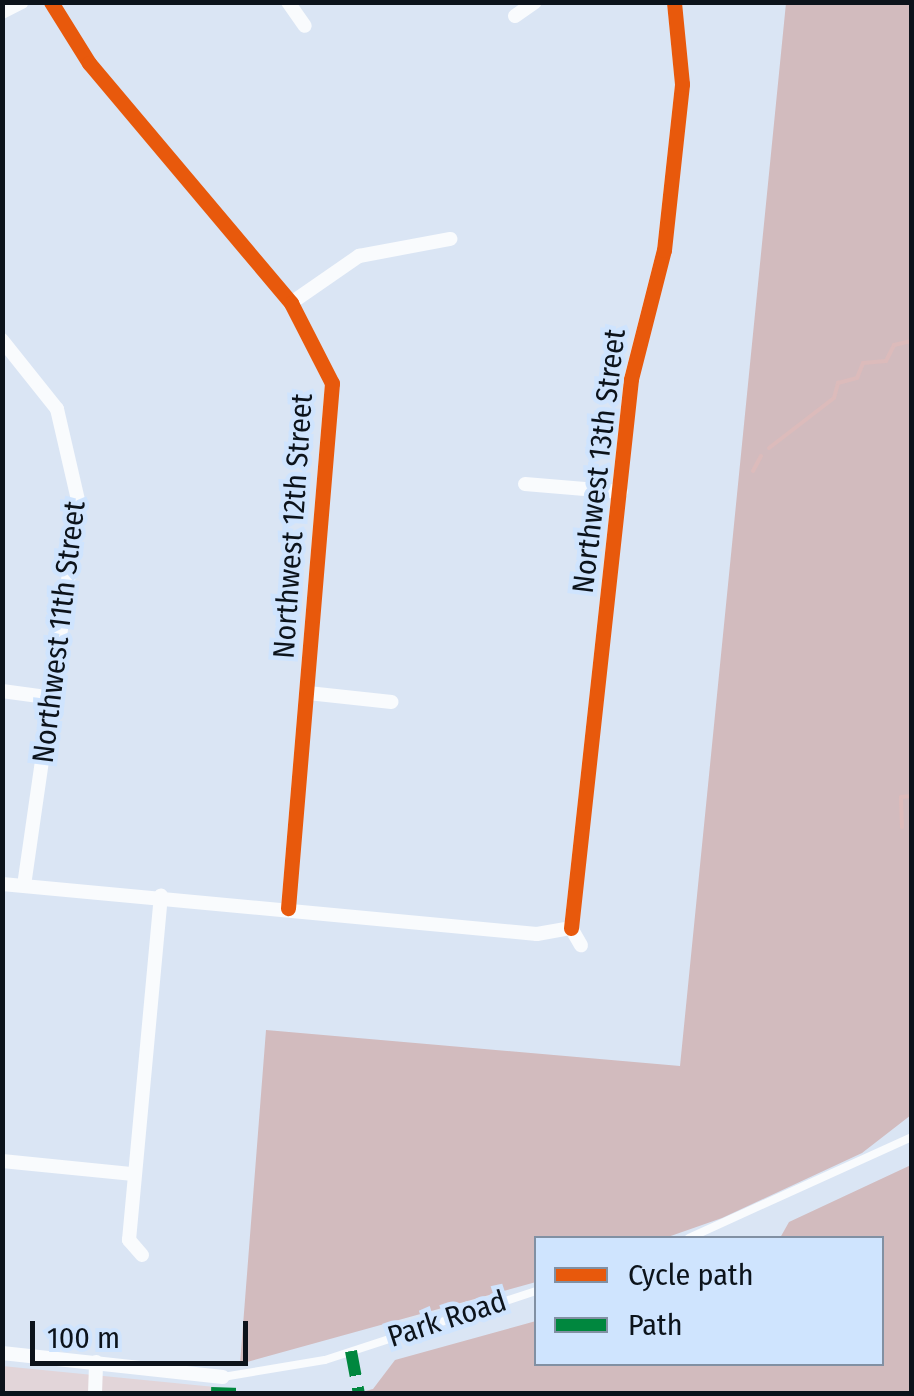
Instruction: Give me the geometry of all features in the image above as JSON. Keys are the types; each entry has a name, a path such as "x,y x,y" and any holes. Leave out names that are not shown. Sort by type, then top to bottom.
{"street":[{"path":"2,12 22,2"},
{"name":"Northwest 12th Street","path":"51,2 89,63 291,303 324,354 334,413 288,908"},
{"path":"288,2 305,26"},
{"path":"515,16 535,2"},
{"name":"Northwest 13th Street","path":"571,928 631,379 664,250 680,103 674,2"},
{"path":"291,303 358,256 450,239"},
{"name":"Northwest 11th Street","path":"2,340 57,409 75,467 54,698 24,884"},
{"path":"525,484 620,492"},
{"path":"2,691 54,698"},
{"path":"308,693 392,702"},
{"path":"2,884 160,895 537,934 571,928 581,945"},
{"path":"142,1256 129,1240 160,895"},
{"path":"2,1161 133,1174"},
{"name":"Park Road","path":"2,1353 222,1377"},
{"path":"95,1394 96,1362"}],"lane":[{"path":"693,1236 912,1136"},
{"name":"Park Road","path":"222,1377 292,1369 534,1291"}],"shaded area":[{"path":"786,3 911,3 911,1115 862,1153 722,1218 671,1236 534,1236 534,1283 240,1364 266,1030 680,1066"},
{"path":"911,1165 911,1393 357,1393 373,1389 395,1360 534,1322 534,1366 884,1366 884,1236 781,1236 789,1222"},
{"path":"2,1366 225,1388 225,1393 3,1393"}],"waterway":[{"path":"769,448 834,398 838,383 857,378 863,363 886,361 894,345 912,341"},
{"path":"753,471 761,456"},
{"path":"902,827 901,797 912,796"}],"marked path":[{"path":"351,1351 359,1394"},
{"path":"211,1393 241,1394"}],"cycle path":[{"path":"51,2 89,63 291,303 332,383 288,908"},
{"path":"571,928 631,379 664,250 682,84 674,2"}]}
